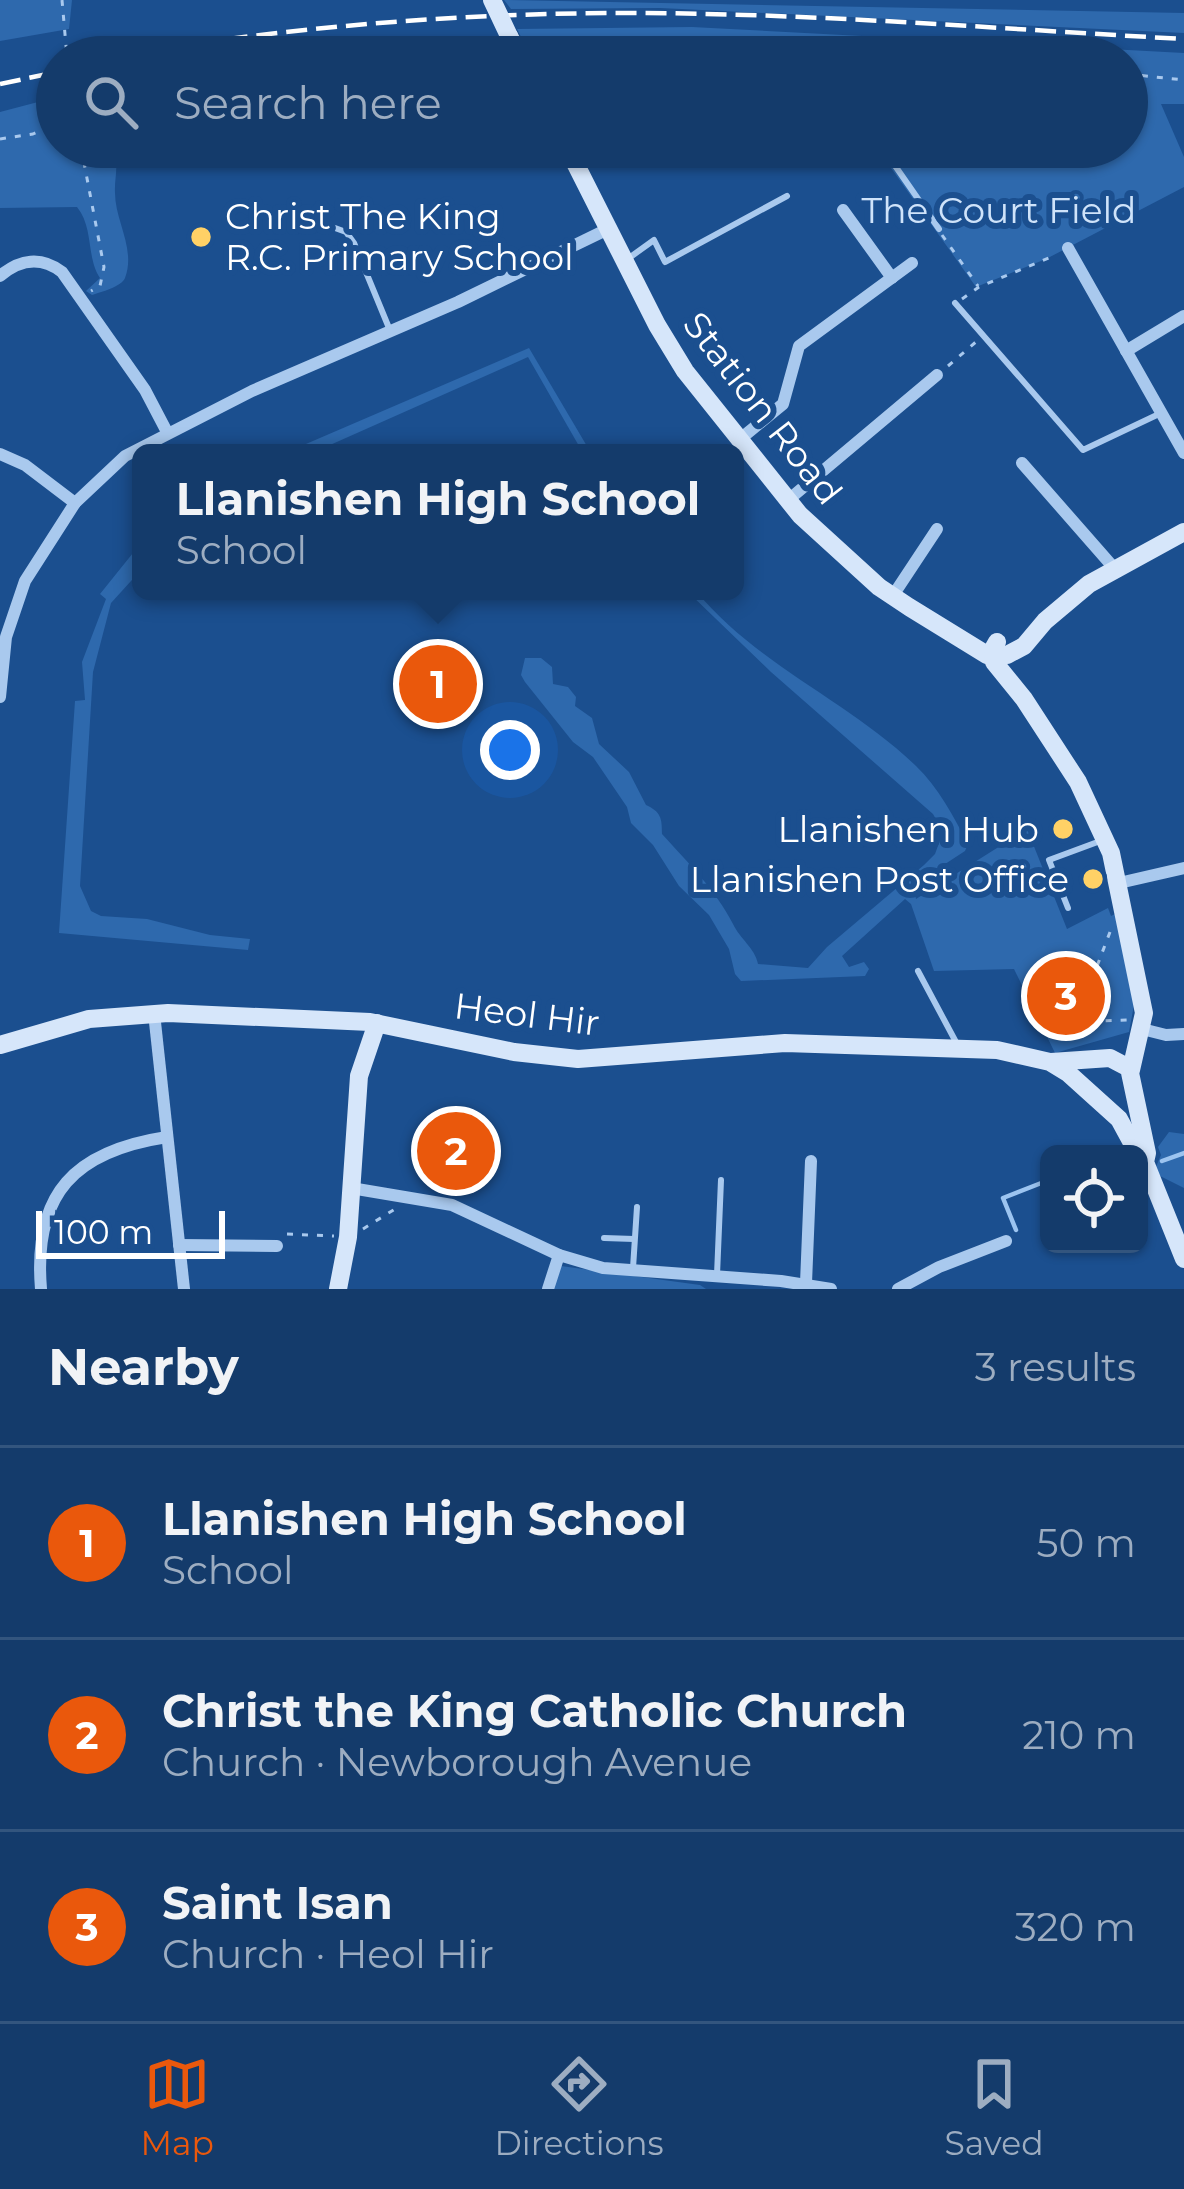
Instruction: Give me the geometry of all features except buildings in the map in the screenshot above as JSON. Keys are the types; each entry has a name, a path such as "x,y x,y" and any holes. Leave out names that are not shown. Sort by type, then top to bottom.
{"street":[{"path":"492,0 509,36"},
{"name":"Station Road","path":"578,168 673,352 742,444"},
{"path":"843,210 892,278"},
{"path":"146,444 505,281 608,229"},
{"path":"1068,248 1184,453"},
{"path":"0,276 15,264 40,261 62,272 140,383 167,432"},
{"path":"739,440 783,404 799,346 913,263"},
{"path":"1126,350 1184,316"},
{"path":"787,501 937,375"},
{"name":"Station Road","path":"744,446 787,501 892,597 994,650 1012,688 1078,782 1106,838 1143,1003 1132,1078 1145,1145"},
{"path":"0,697 5,621 30,571 75,503 132,452"},
{"path":"0,454 25,465 75,503"},
{"path":"1022,463 1114,568"},
{"path":"892,597 937,529"},
{"path":"994,650 1024,646 1075,594 1184,532"},
{"path":"1119,883 1184,868"},
{"path":"154,1013 184,1289"},
{"name":"Heol Hir","path":"0,1045 75,1022 154,1013 377,1023 514,1052 578,1059 784,1043 956,1047 1050,1062 1106,1059"},
{"path":"338,1289 354,1234 351,1188 359,1076 377,1023"},
{"path":"1106,1059 1124,1062 1132,1078 1120,1102 1094,1096 1089,1072 1136,1032 1184,1034"},
{"name":"Heol Hir","path":"1050,1062 1094,1096 1126,1128 1135,1145"},
{"path":"41,1289 40,1235 64,1184 107,1151 167,1137"},
{"path":"806,1283 811,1161"},
{"path":"1148,1174 1184,1259"},
{"path":"351,1188 452,1205 585,1264 715,1281 806,1283 831,1289"},
{"path":"898,1289 1006,1241"},
{"path":"179,1244 277,1246"},
{"path":"548,1289 559,1255"}],"lane":[{"path":"897,168 939,229"},
{"path":"624,261 654,240 665,262 787,196"},
{"path":"324,224 346,232 354,243 390,332"},
{"path":"955,303 1082,450 1161,412"},
{"path":"1068,908 1049,860 1106,838"},
{"path":"918,971 956,1038 956,1047"},
{"path":"715,1281 721,1180"},
{"path":"633,1272 637,1207"},
{"path":"604,1238 634,1239"}],"path":[{"path":"62,0 64,36"},
{"path":"1148,76 1184,80"},
{"path":"0,139 36,131"},
{"path":"80,299 100,286 104,267 85,168"},
{"path":"939,229 979,287"},
{"path":"955,303 979,287 1068,248"},
{"path":"937,375 983,337"},
{"path":"1114,922 1091,982 1088,1012 1097,1021 1136,1032"},
{"path":"287,1234 354,1234 397,1208"}],"green space":[{"path":"0,0 72,0 69,29 0,41"},
{"path":"504,0 1184,13 1184,33 660,8 511,9"},
{"name":"The Court Field","path":"692,27 862,36 520,36 517,29"},
{"name":"The Court Field","path":"1148,51 1184,53 1184,104 1161,104 1184,157 1184,187 1046,259 976,287 891,168 1148,168"},
{"path":"36,103 36,168 115,168 116,204 128,267 119,284 92,295 86,291 100,278 77,207 0,208 0,112"},
{"path":"529,348 586,444 578,444 528,357 332,444 306,444"},
{"path":"132,554 132,580 111,603 93,672 80,886 91,911 101,916 147,919 210,935 250,939 248,950 59,933 75,701 85,700 82,662 106,599 100,594"},
{"path":"696,600 705,600 747,641 890,743 931,783 968,844 965,851 913,885 916,899 1027,829 1067,929 1108,908 1111,916 1115,914 1134,1005 1129,1032 1055,1053 1014,969 934,971 911,904 905,899 842,956 849,967 864,962 869,969 865,976 741,981 709,915 679,886 653,845 631,823 627,807 593,757 573,742 521,675 525,658 541,658 552,667 553,684 568,687 576,697 575,706 592,718 599,744 629,772 646,805 660,816 662,834 710,888 758,964 808,968 935,854 943,832 933,814"},
{"path":"1169,1132 1184,1134 1184,1188 1155,1169 1161,1155 1158,1147"},
{"path":"561,1266 700,1285 706,1289 553,1289"}],"waterway":[{"path":"1162,1161 1184,1153"},
{"path":"1016,1230 1003,1198 1040,1184"}],"railway":[{"path":"255,36 366,24 627,13 906,22 1135,36"},
{"path":"1148,37 1184,39"},
{"path":"0,84 36,76"}],"place":[{"name":"Christ The King R.C. Primary School","path":"201,237"},
{"name":"Llanishen High School","path":"438,684"},
{"name":"Llanishen Hub","path":"1063,829"},
{"name":"Llanishen Post Office","path":"1093,879"},
{"name":"Saint Isan","path":"1066,996"},
{"name":"Christ the King Catholic Church","path":"456,1151"}]}
